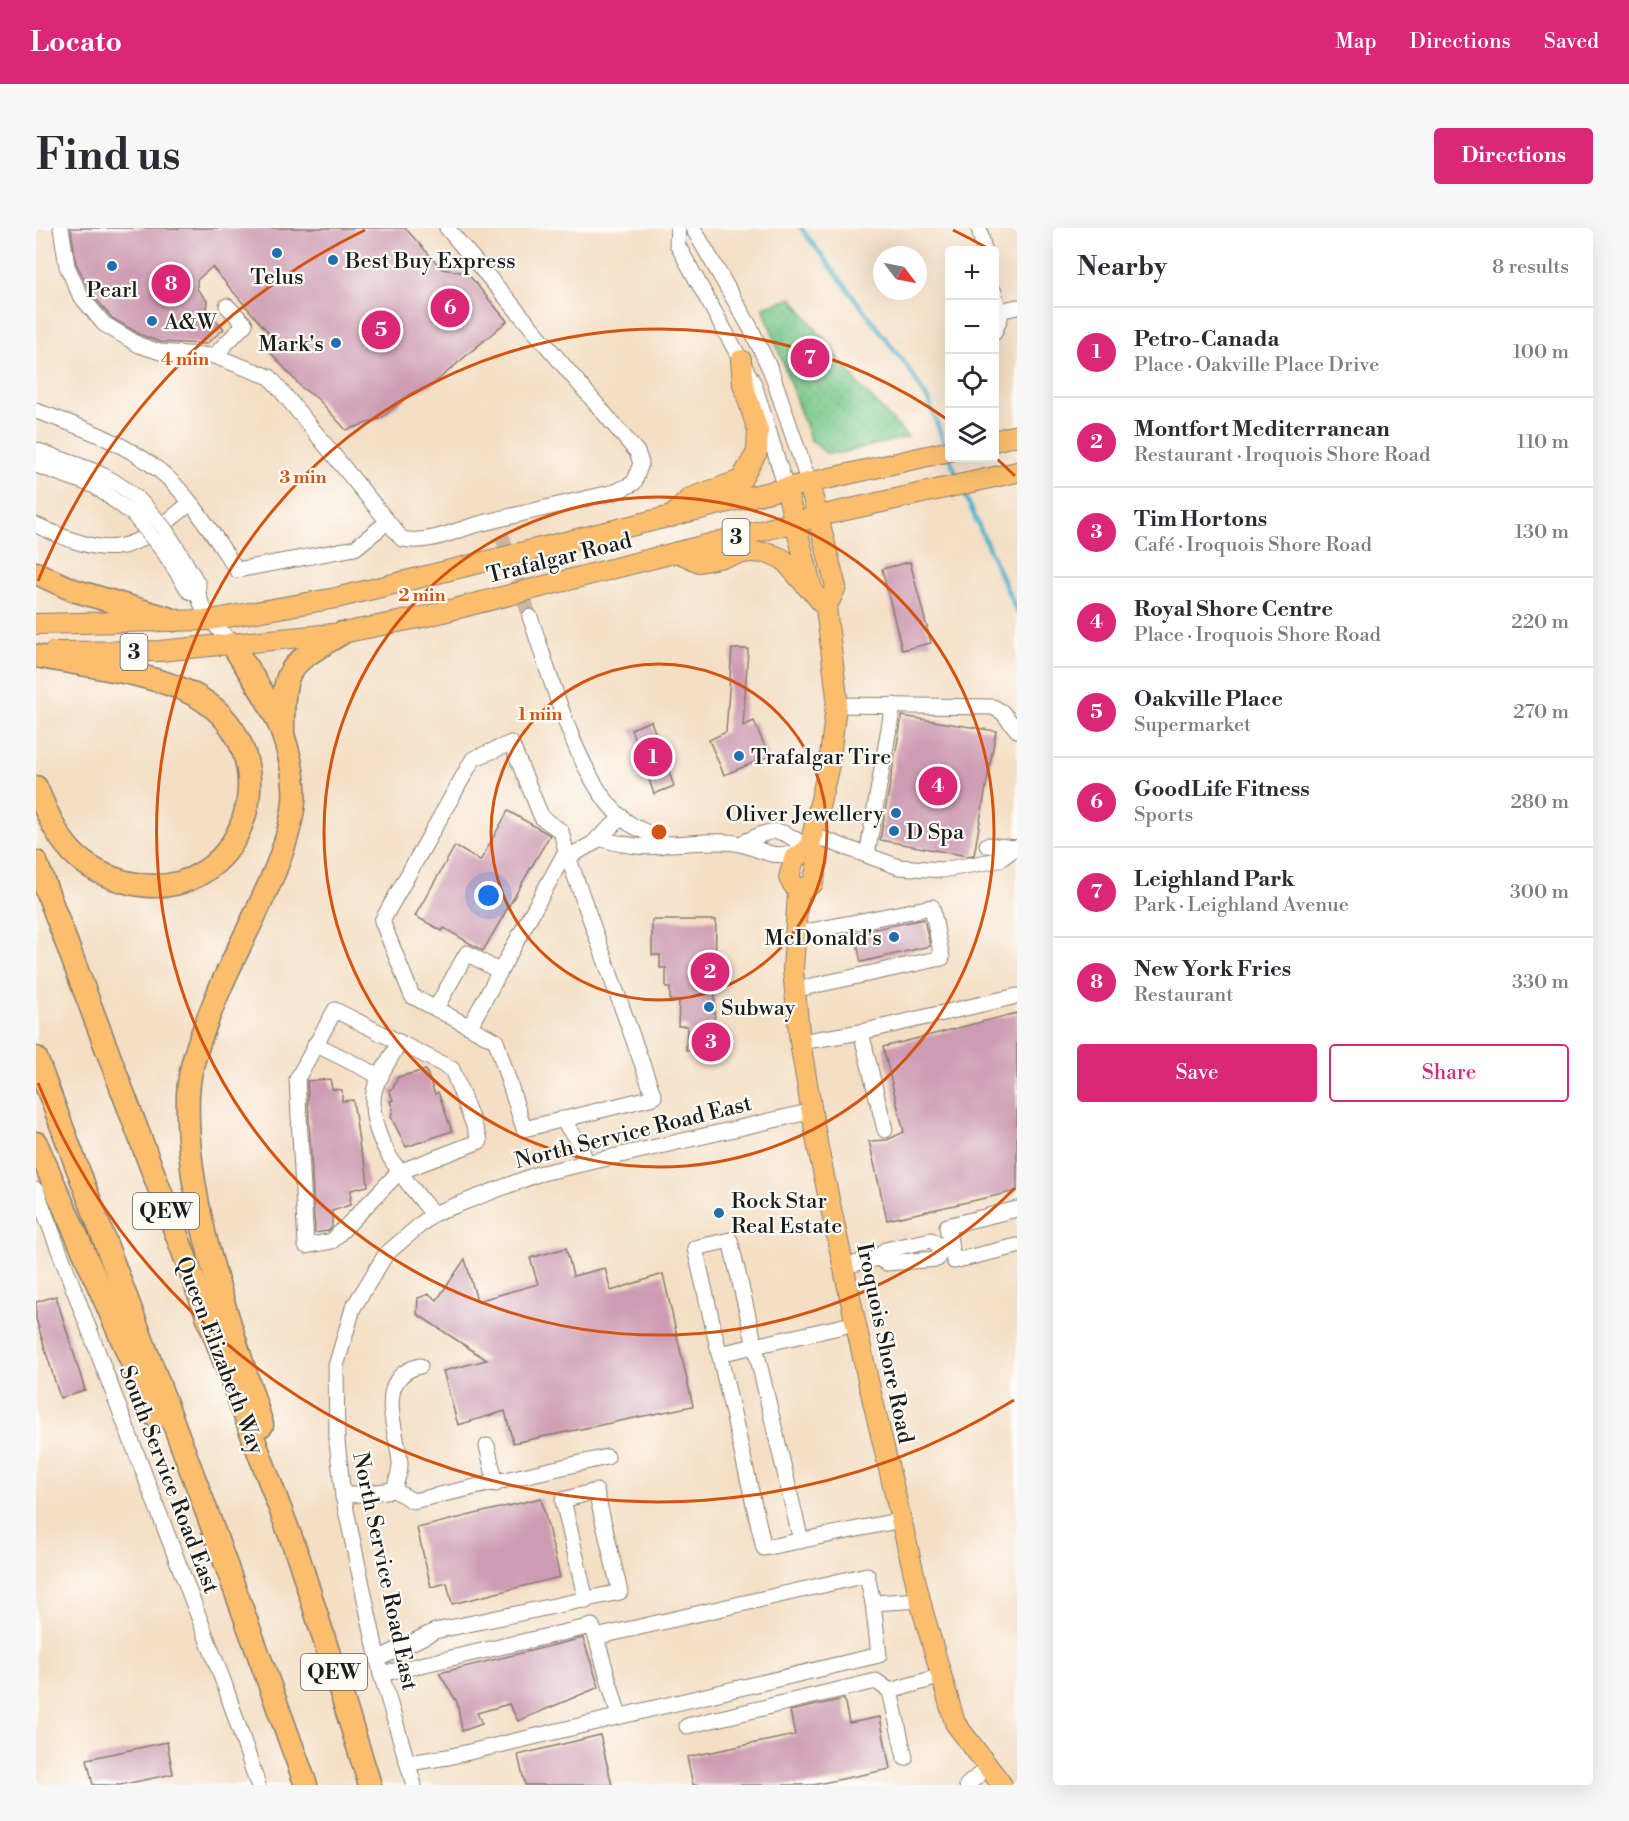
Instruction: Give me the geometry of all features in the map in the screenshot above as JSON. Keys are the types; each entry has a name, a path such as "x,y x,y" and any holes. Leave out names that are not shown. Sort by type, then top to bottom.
{"highway":[{"path":"36,573 73,590 174,620"},
{"path":"299,1559 280,1483 207,1245 189,1144 188,1092 200,1041 223,981 274,871 287,834 294,801 293,771 283,732 284,682 291,668 342,633"},
{"path":"232,644 283,732"},
{"path":"36,654 168,683 199,697 237,735 249,783 248,812 241,831 208,868 179,883 159,886 139,885 114,879 97,871 72,852 54,827 36,787"},
{"name":"Queen Elizabeth Way","path":"36,862 299,1559 370,1785"},
{"name":"QEW","path":"36,1058 202,1499 306,1785"},
{"path":"36,1143 174,1459 202,1499"}],"main road":[{"path":"671,517 690,498 741,480 757,452 758,431 743,384 741,360"},
{"path":"999,440 1017,435"},
{"name":"Trafalgar Road","path":"36,624 210,620 348,596 786,488 945,452"},
{"name":"Trafalgar Road","path":"36,654 160,651 342,633 423,617 794,522 1017,472"},
{"name":"Iroquois Shore Road","path":"809,483 836,587 826,608 836,705 829,765 810,842 819,857 813,883 798,892 793,990 818,1148 920,1600 955,1723 1002,1785"},
{"path":"786,488 813,592"},
{"path":"677,552 699,562 749,552 769,553 783,559 826,608"}],"street":[{"path":"61,228 67,266 80,295 104,324 139,345 160,352 214,356 270,377 402,539 414,542 432,539 498,520 615,492 634,483 641,463 637,452 447,228"},
{"path":"678,228 677,244 741,360 762,405 786,488"},
{"path":"693,228 750,327 771,371 809,483"},
{"path":"979,228 983,246"},
{"path":"997,300 1000,311 999,320"},
{"path":"214,356 244,324 227,306"},
{"path":"1000,311 1017,307"},
{"path":"36,411 78,425 117,444 161,472 189,504 237,570 355,548 380,528"},
{"path":"36,450 99,472 123,485 169,548 189,591 197,594 210,620 232,644"},
{"path":"36,465 95,486 139,509"},
{"path":"36,525 80,542 116,548 132,543 189,504"},
{"path":"498,520 502,536"},
{"path":"530,617 576,745 601,795 621,817 666,844"},
{"path":"836,705 993,707 1002,712 1017,730"},
{"path":"867,855 893,705"},
{"path":"511,743 542,818 561,831 567,854 654,1098 524,1129 496,1041 436,1008 412,996 382,921 473,759 511,743"},
{"path":"470,1026 567,854 598,838 621,817"},
{"path":"740,844 766,832 784,831 810,842 867,855 899,867 942,870 999,860 1016,847"},
{"path":"598,838 616,844 657,848 666,844 740,844 759,852 784,856 810,842"},
{"path":"987,845 1016,847"},
{"path":"793,990 942,957 932,908 795,934"},
{"path":"436,1008 467,953 500,972"},
{"path":"801,1042 861,1032 1017,996"},
{"path":"335,1010 399,1042 452,1069 480,1141 399,1172 332,1241 306,1246 297,1079 335,1010"},
{"path":"861,1032 885,1130"},
{"path":"399,1042 374,1091 376,1124 386,1152 433,1214"},
{"path":"315,1044 381,1077"},
{"name":"North Service Road East","path":"414,1785 379,1667 343,1496 337,1442 336,1366 353,1308 386,1254 433,1214 538,1174 813,1111"},
{"path":"562,1119 580,1144 586,1162"},
{"name":"South Service Road East","path":"36,1190 225,1686 258,1785"},
{"path":"1017,1209 947,1226 947,1248 954,1261 1017,1246"},
{"path":"801,1541 730,1240 695,1248 764,1548 801,1541 902,1520"},
{"path":"845,1266 878,1258 885,1250 931,1240 947,1248"},
{"path":"719,1354 857,1323"},
{"path":"394,1490 400,1465 391,1407 393,1391 396,1378 406,1370 420,1366"},
{"path":"487,1446 496,1484"},
{"path":"343,1496 394,1490 413,1501 607,1457"},
{"path":"379,1667 435,1631 586,1601 620,1592 596,1491 563,1500 586,1601"},
{"path":"408,1763 448,1757 879,1655 867,1575 596,1637"},
{"path":"873,1603 920,1600"},
{"path":"379,1667 592,1626 619,1716"},
{"path":"890,1691 942,1676"},
{"path":"687,1726 876,1681 890,1691 905,1758"},
{"path":"967,1785 988,1767"}],"green space":[{"path":"792,298 860,386 908,437 840,453 826,453 810,439 763,307"}],"building":[{"path":"71,228 405,228 442,269 467,273 507,321 432,385 412,393 380,419 346,430 318,399 302,388 264,345 273,338 212,267 197,280 197,289 207,301 206,309 224,329 206,344 160,342 141,335 112,318 91,293 76,263"},
{"path":"910,562 931,643 902,650 882,569"},
{"path":"732,649 748,649 743,726 754,721 769,756 724,775 709,740 726,732"},
{"path":"902,716 996,731 974,855 967,856 880,840"},
{"path":"651,721 674,786 654,794 631,729"},
{"path":"508,811 550,835 483,951 444,928 442,931 415,916 455,846 480,861"},
{"name":"McDonald's","path":"924,919 930,946 861,962 855,933"},
{"path":"652,920 716,920 714,1051 686,1050 687,1026 678,1026 679,1001 670,1001 670,988 666,988 666,968 660,968 660,955 652,955"},
{"path":"1017,1013 1017,1191 887,1220 869,1141 887,1140 904,1132 883,1047"},
{"path":"426,1070 435,1094 438,1092 452,1131 406,1147 391,1117 393,1109 390,1101 393,1100 389,1090 393,1088 398,1077"},
{"path":"330,1079 332,1089 342,1090 342,1101 353,1100 368,1186 351,1190 350,1205 332,1211 332,1227 328,1231 315,1233 307,1081"},
{"path":"566,1248 573,1276 605,1268 611,1291 663,1274 693,1406 513,1443 505,1411 458,1425 443,1371 487,1360 417,1314 418,1298 429,1294 437,1300 465,1259 477,1301 538,1284 530,1258"},
{"path":"56,1296 85,1390 60,1398 36,1319 36,1302"},
{"path":"541,1498 560,1577 452,1604 447,1583 431,1587 417,1528"},
{"path":"583,1638 599,1687 518,1721 509,1704 477,1713 482,1724 462,1731 457,1702 439,1673"},
{"path":"844,1699 849,1723 880,1717 890,1769 813,1785 693,1785 687,1757 795,1735 790,1711"},
{"path":"600,1735 612,1785 525,1785 518,1755"},
{"path":"167,1742 173,1774 120,1785 93,1785 87,1759"}],"waterway":[{"path":"801,228 908,368 929,402 945,445"},
{"path":"952,462 959,481"},
{"path":"962,488 1017,612"}],"tunnel":[{"path":"502,536 530,617"}],"place":[{"name":"Telus","path":"277,253"},
{"name":"Best Buy Express","path":"333,260"},
{"name":"Pearl","path":"112,266"},
{"name":"New York Fries","path":"171,284"},
{"name":"GoodLife Fitness","path":"450,308"},
{"name":"A&W","path":"152,321"},
{"name":"Oakville Place","path":"381,330"},
{"name":"Mark's","path":"336,343"},
{"name":"Leighland Park","path":"810,358"},
{"name":"Trafalgar Tire","path":"739,756"},
{"name":"Petro-Canada","path":"653,757"},
{"name":"Royal Shore Centre","path":"938,786"},
{"name":"Oliver Jewellery","path":"896,813"},
{"name":"D Spa","path":"894,831"},
{"name":"McDonald's","path":"894,937"},
{"name":"Montfort Mediterranean","path":"710,972"},
{"name":"Subway","path":"709,1007"},
{"name":"Tim Hortons","path":"711,1042"},
{"name":"Rock Star Real Estate","path":"719,1213"}]}
